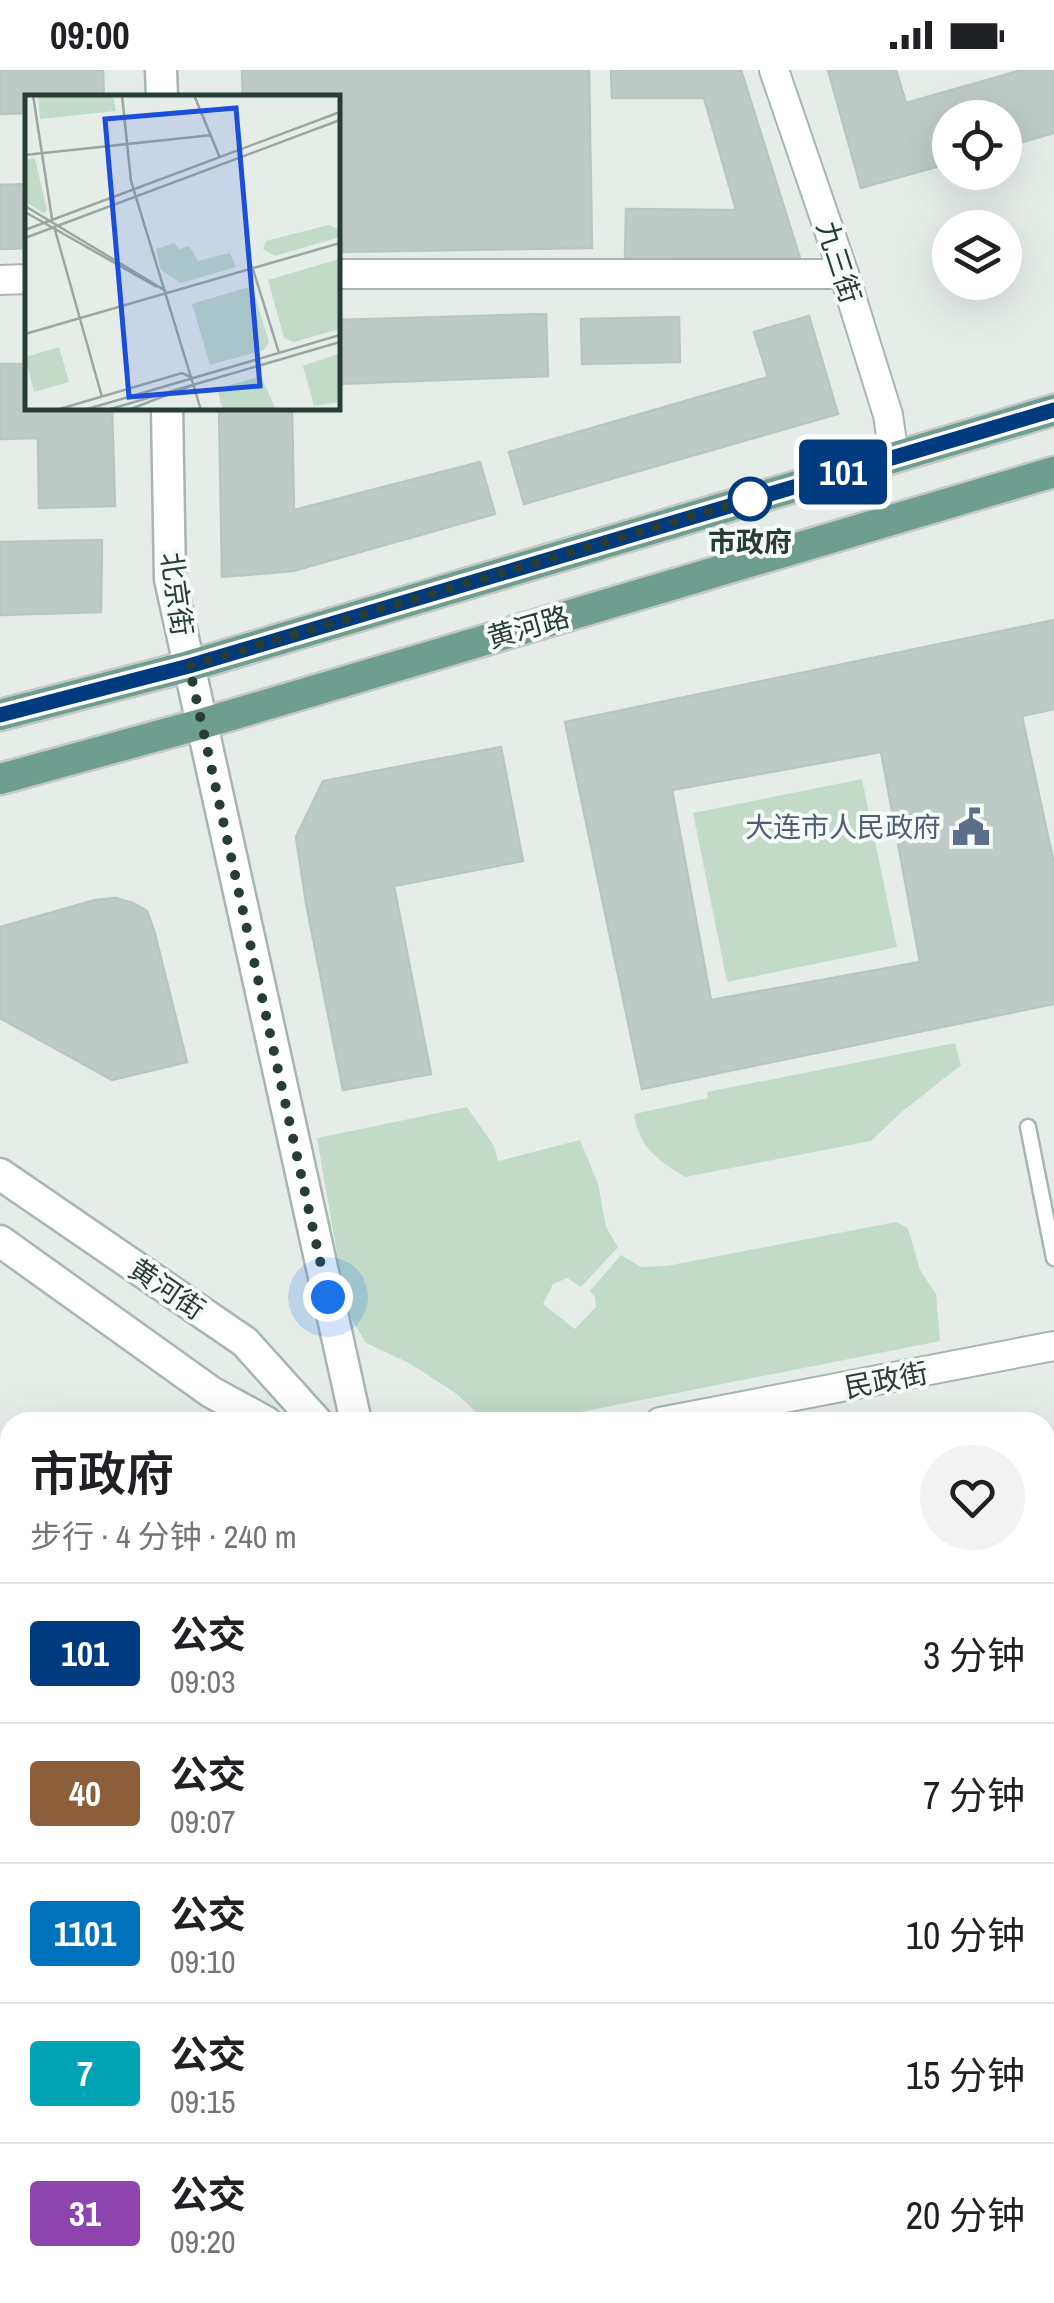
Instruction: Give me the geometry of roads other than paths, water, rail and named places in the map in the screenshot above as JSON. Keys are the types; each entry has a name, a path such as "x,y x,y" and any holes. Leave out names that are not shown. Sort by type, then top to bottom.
{"main road":[{"path":"0,715 189,666 1054,410"},
{"name":"黄河路","path":"0,778 201,724 1054,472"}],"street":[{"path":"161,70 162,95"},
{"name":"九三街","path":"774,70 844,274 888,416 894,456"},
{"path":"340,274 844,274"},
{"path":"0,280 25,279"},
{"name":"北京街","path":"168,410 170,579 354,1412"},
{"name":"黄河街","path":"0,1174 245,1342 309,1412"},
{"name":"黄河街","path":"0,1241 211,1392 248,1412"},
{"name":"民政街","path":"712,1412 1054,1346"}],"lane":[{"path":"1028,1126 1054,1258"}],"place":[{"name":"市政府","path":"750,499"},
{"name":"大连市人民政府","path":"971,827"}]}
